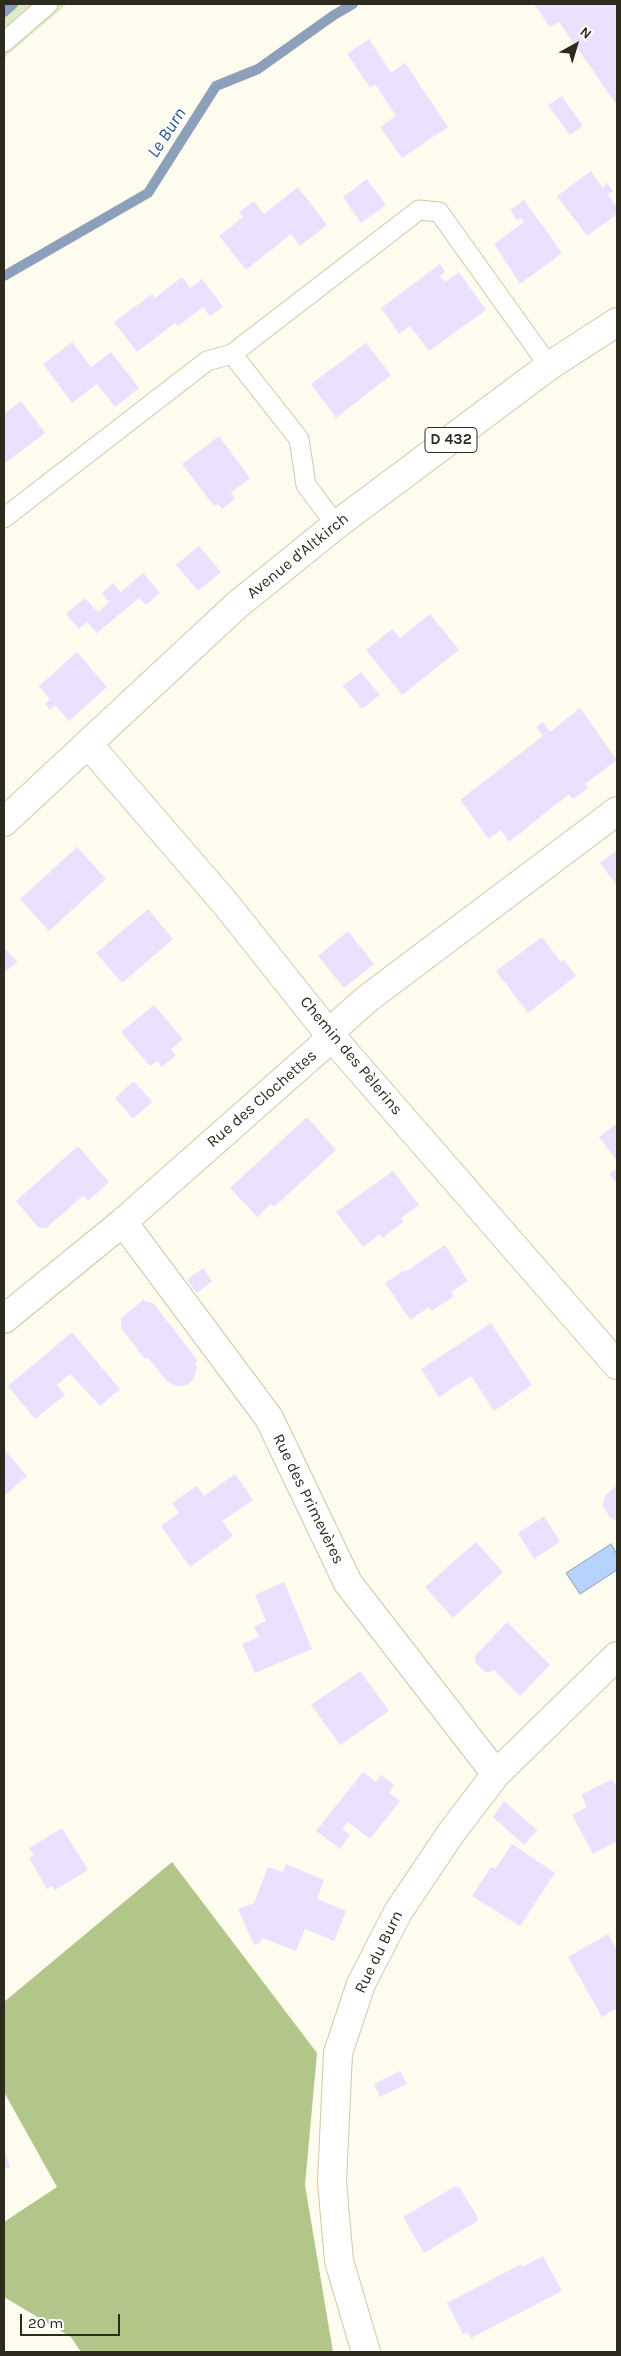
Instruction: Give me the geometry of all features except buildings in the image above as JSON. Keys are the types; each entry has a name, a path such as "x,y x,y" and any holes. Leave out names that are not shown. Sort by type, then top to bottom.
{"street":[{"name":"Avenue d'Altkirch","path":"4,822 237,605 336,525 549,366 617,322"},
{"name":"Chemin des Pèlerins","path":"88,744 225,903 330,1035 617,1365"},
{"name":"Rue des Clochettes","path":"4,1318 123,1222 320,1048 340,1023 367,999 617,810"},
{"name":"Rue des Primevères","path":"123,1222 269,1418 348,1583 496,1774"},
{"name":"Rue du Burn","path":"366,2352 339,2261 332,2182 338,2053 361,1984 398,1912 451,1833 496,1774 617,1656"}],"lane":[{"path":"4,42 48,4"},
{"path":"4,518 207,361 232,354 419,210 439,212 549,366"},
{"path":"232,354 299,439 306,485 336,525"}],"green space":[{"path":"4,4 67,4 4,58"},
{"path":"172,1862 317,2053 305,2185 333,2352 81,2352 71,2337 4,2297 4,2222 57,2187 4,2092 4,2002"}],"water":[{"path":"611,1544 617,1554 617,1570 580,1594 566,1573"}],"waterway":[{"path":"4,12 13,4"},
{"name":"Le Burn","path":"4,276 148,193 216,86 258,69 334,15 353,4"}]}
